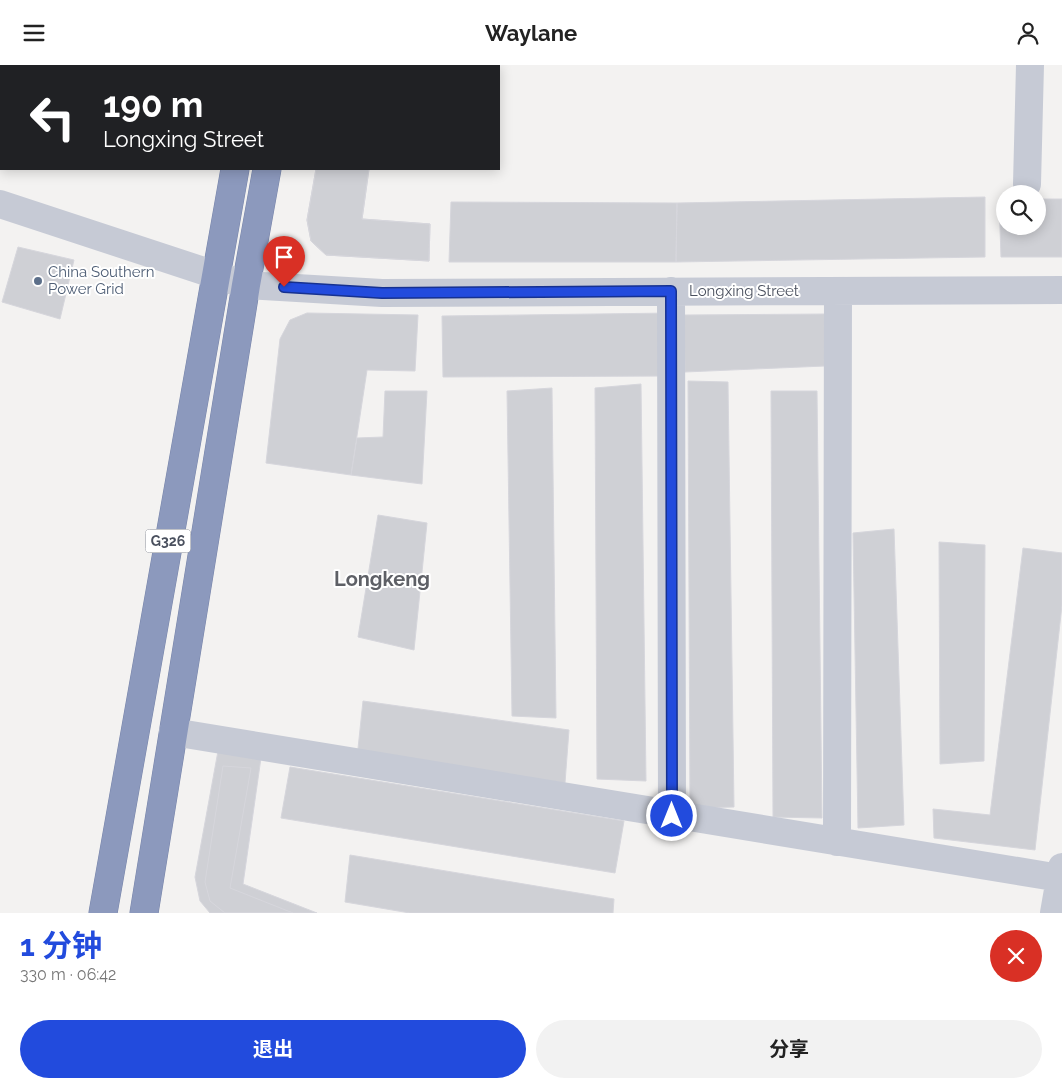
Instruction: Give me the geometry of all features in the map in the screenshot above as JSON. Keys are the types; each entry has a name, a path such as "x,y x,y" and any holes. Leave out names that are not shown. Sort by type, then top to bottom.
{"highway":[{"name":"G326","path":"103,913 215,273 235,170"},
{"name":"G326","path":"144,913 246,285 267,170"}],"street":[{"path":"1026,184 1030,65"},
{"name":"Longxing Street","path":"0,204 215,273 246,285 382,293 1062,290"},
{"path":"671,291 672,816"},
{"path":"836,842 838,291"},
{"path":"173,732 836,842 1061,872 1054,913"}],"building":[{"path":"316,170 369,170 362,219 430,224 429,261 326,255 311,241 307,220"},
{"path":"316,170 369,170 362,219 430,224 429,261 326,255 311,241 307,220"},
{"path":"985,197 985,257 676,262 677,203"},
{"path":"1046,199 1062,199 1062,257 1001,257 1000,235 1046,235"},
{"path":"451,202 677,203 676,262 449,262"},
{"name":"China Southern Power Grid","path":"18,247 74,260 60,319 2,302"},
{"path":"307,313 418,315 415,371 367,370 351,475 266,463 280,339 290,320"},
{"path":"671,313 671,376 443,377 442,316"},
{"path":"825,314 825,366 685,372 684,315"},
{"path":"688,381 728,382 734,807 690,808"},
{"path":"641,384 646,781 597,779 595,388"},
{"path":"552,388 556,718 512,716 507,391"},
{"path":"385,391 427,391 422,484 351,475 357,438 383,437"},
{"path":"771,391 817,391 822,818 773,817"},
{"path":"378,515 427,523 414,650 358,637"},
{"path":"894,529 904,825 858,828 853,533"},
{"path":"939,542 985,545 984,761 940,764"},
{"path":"1023,548 1062,553 1062,605 1035,850 934,838 933,809 990,815"},
{"path":"363,701 569,730 565,783 357,758"},
{"path":"218,751 261,758 243,884 317,913 210,913 200,901 195,877"},
{"path":"223,766 251,768 230,888 293,913 225,913 210,901 205,882"},
{"path":"290,767 624,821 615,873 281,818"},
{"path":"350,855 614,899 613,913 410,913 345,902"}],"place":[{"name":"China Southern Power Grid","path":"38,281"}],"district":[{"name":"Longkeng","path":"382,579"}],"route":[{"path":"284,287 382,293 671,291 672,816"}]}
